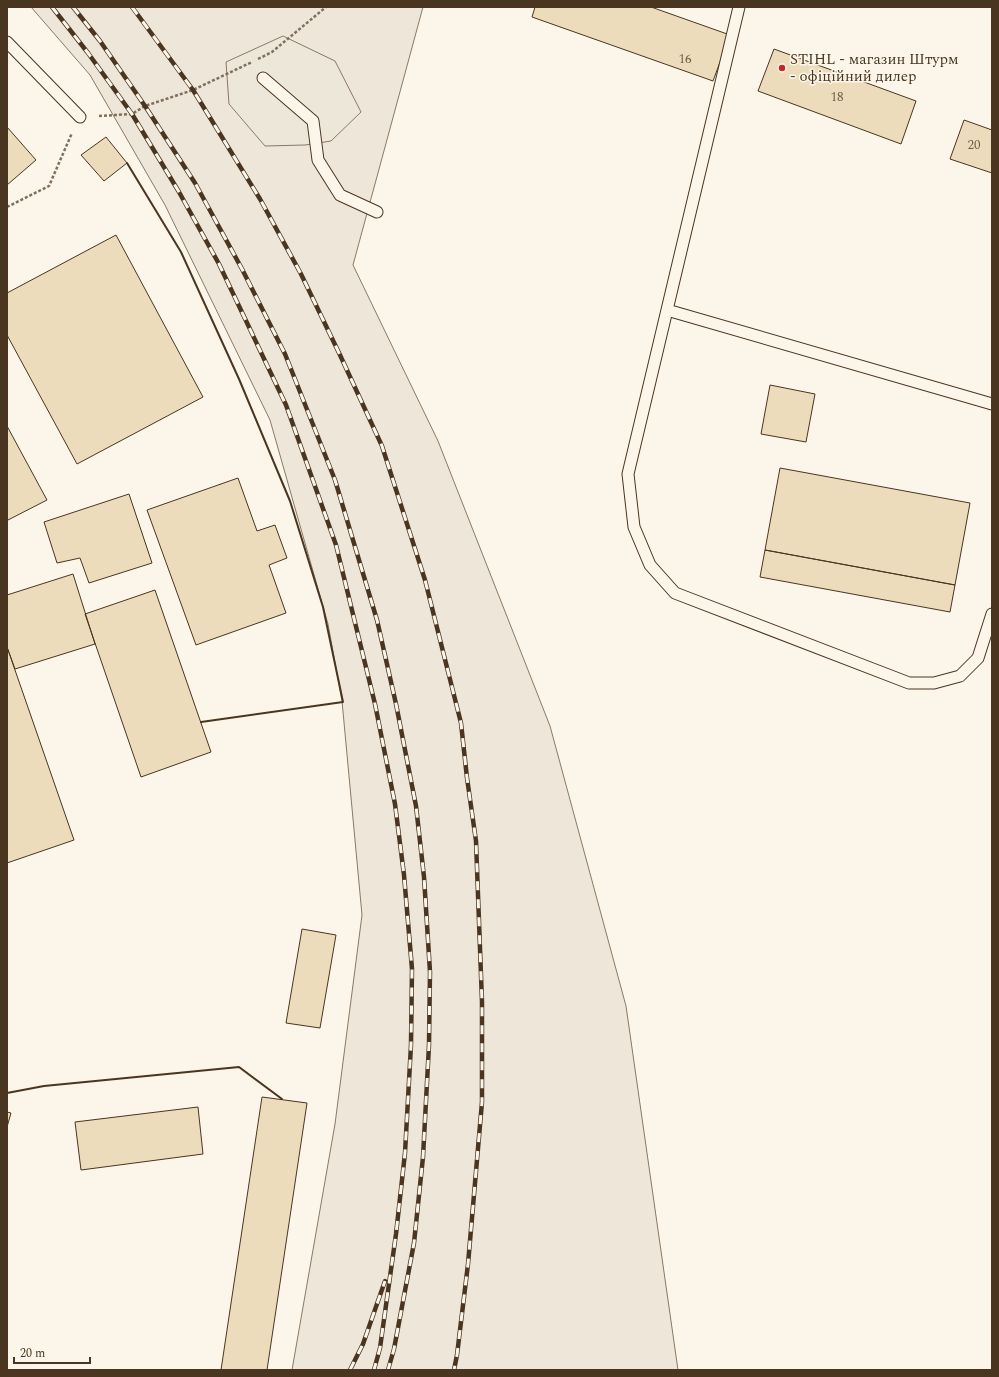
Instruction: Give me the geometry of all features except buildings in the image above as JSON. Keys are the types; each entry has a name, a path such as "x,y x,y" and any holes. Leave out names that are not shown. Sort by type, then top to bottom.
{"lane":[{"path":"739,7 628,474 634,527 650,565 675,593 909,683 934,683 960,676 978,658 992,614"},
{"path":"7,42 80,117"},
{"path":"263,78 313,121 318,160 340,195 376,212"},
{"path":"667,310 992,404"}],"path":[{"path":"7,207 49,186 80,117 132,114 145,106 193,90 272,52 326,7"}],"shaded area":[{"path":"31,7 423,7 353,265 438,441 550,726 626,1006 678,1370 292,1370 335,1124 362,915 342,701 328,624 270,420 165,205 90,75"},
{"path":"283,36 335,61 361,112 331,141 305,145 265,146 229,104 226,62"}],"railway":[{"path":"52,7 88,53 132,114 179,192 219,264 286,405 336,545 375,704 395,804 404,875 412,969 411,1045 405,1153 396,1234 380,1348 374,1370"},
{"path":"73,7 100,41 145,106 195,183 242,269 285,354 335,480 377,620 396,704 416,806 424,877 430,972 429,1045 423,1157 414,1243 394,1349 388,1370"},
{"path":"132,7 193,90 260,199 301,274 382,446 425,580 461,723 476,841 482,1002 482,1102 468,1264 454,1370"},
{"path":"350,1370 363,1344 385,1281"}],"wall":[{"path":"127,163 181,252 239,379 290,501 323,607 343,702 201,722"},
{"path":"7,1093 44,1086 239,1067 282,1099"}],"place":[{"name":"STIHL - магазин Штурм - офіційний дилер","path":"782,68"}]}
